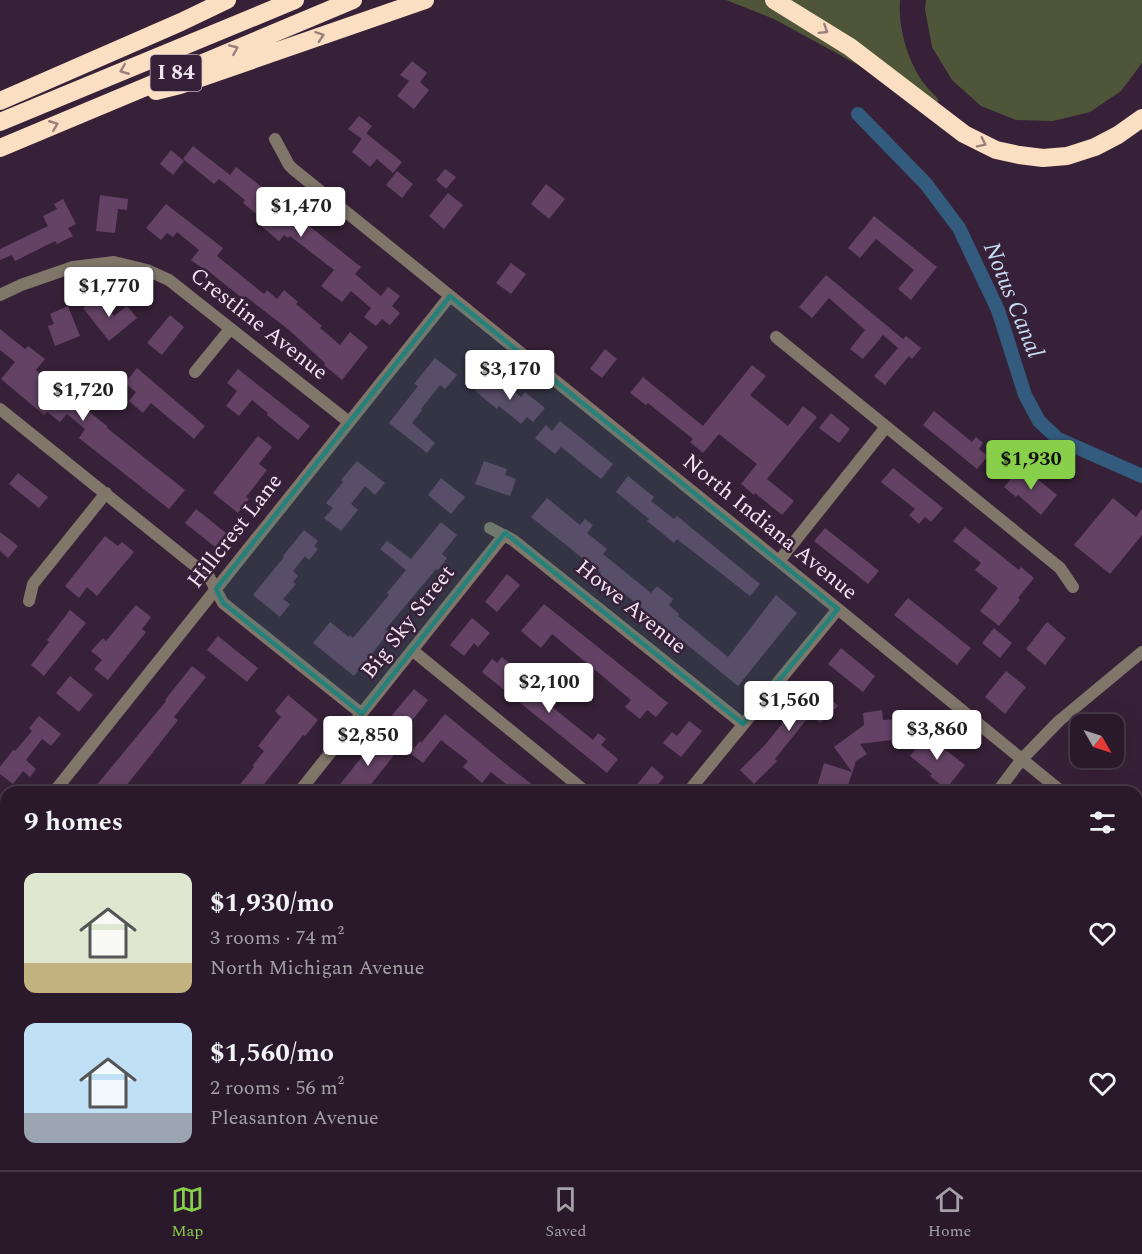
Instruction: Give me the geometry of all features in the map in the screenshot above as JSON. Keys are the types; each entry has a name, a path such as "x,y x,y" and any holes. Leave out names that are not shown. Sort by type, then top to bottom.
{"highway":[{"path":"0,101 227,0"},
{"name":"I 84","path":"0,122 295,0"},
{"name":"I 84","path":"0,148 353,0"},
{"path":"105,105 180,85 425,0"},
{"path":"774,0 850,47 964,134 996,150 1043,158 1067,156 1095,147 1118,135 1142,118"}],"street":[{"name":"North Indiana Avenue","path":"275,139 289,165 1055,786"},
{"name":"Crestline Avenue","path":"0,295 21,285 73,267 114,262 147,270 169,280 349,422"},
{"name":"Hillcrest Lane","path":"59,786 450,296"},
{"path":"195,372 230,329"},
{"path":"776,337 1060,568 1073,587"},
{"path":"0,409 209,577 222,603 362,714"},
{"path":"779,561 886,427"},
{"path":"29,601 33,584 106,493"},
{"name":"Howe Avenue","path":"490,528 513,540 742,724"},
{"name":"Big Sky Street","path":"304,786 504,535"},
{"path":"693,786 838,609"},
{"path":"412,650 579,786"},
{"path":"1002,786 1022,759 1059,721 1142,652"}],"highlighted area":[{"path":"450,296 838,609 743,724 505,533 362,714 223,603 216,589"}],"green space":[{"path":"726,0 900,0 902,30 911,60 922,81 939,100 933,106 774,19"},
{"path":"926,0 1142,0 1142,63 1121,91 1090,112 1053,121 1016,120 981,106 952,80 932,47 925,9"}],"building":[{"path":"412,61 427,73 420,82 429,90 414,109 397,96 409,81 400,75"},
{"path":"359,116 372,126 362,139 348,129"},
{"path":"366,133 402,162 393,173 377,159 370,167 352,152"},
{"path":"193,146 230,175 236,167 299,216 361,267 355,274 381,296 388,287 400,296 392,306 400,313 390,325 382,319 376,326 364,317 371,308 351,291 342,302 321,286 334,270 290,236 288,238 284,235 279,241 261,226 265,221 243,203 245,200 219,179 214,184 183,159"},
{"path":"171,150 184,161 173,175 160,164"},
{"path":"445,169 456,177 446,189 436,180"},
{"path":"397,171 413,184 402,198 386,185"},
{"path":"546,184 565,199 549,219 531,204"},
{"path":"448,193 463,205 444,229 429,216"},
{"path":"100,195 128,199 127,210 118,209 115,233 96,231"},
{"path":"63,199 76,224 68,228 73,236 57,244 55,241 15,261 12,255 0,260 0,249 48,226 43,216 57,209 54,204"},
{"path":"166,204 223,248 217,256 264,294 267,290 277,299 284,290 298,302 296,304 322,326 320,328 340,345 350,332 368,347 342,380 289,330 245,296 243,299 206,269 191,260 199,250 177,232 173,237 167,233 161,240 146,228"},
{"path":"874,216 937,267 911,300 898,289 914,270 876,239 860,258 848,248"},
{"path":"511,263 526,274 511,294 496,283"},
{"path":"826,275 903,339 906,336 921,348 912,359 909,356 885,385 874,376 898,348 883,335 863,359 850,349 865,330 829,298 812,318 799,307"},
{"path":"98,296 114,316 127,306 137,318 109,341 83,308"},
{"path":"68,306 80,336 55,346 48,326 54,324 50,314"},
{"path":"170,315 184,327 162,355 147,343"},
{"path":"0,329 25,349 28,346 45,359 36,370 84,411 86,409 185,490 169,509 79,438 85,429 67,414 60,422 47,412 44,415 1,379 15,362 0,350"},
{"path":"605,349 617,359 602,378 590,369"},
{"path":"435,358 457,375 445,389 440,385 412,423 435,443 427,453 389,423 418,386 414,384"},
{"path":"752,365 766,376 750,395 788,426 803,406 817,417 767,479 794,501 782,515 741,484 757,464 719,434 703,453 690,442 693,439 648,403 646,405 630,393 643,377 703,426"},
{"path":"137,368 205,426 194,439 151,403 143,413 129,401 136,392 125,383"},
{"path":"238,369 310,426 298,440 252,400 239,416 226,406 237,391 227,383"},
{"path":"485,378 497,388 502,382 521,397 525,392 545,408 533,422 527,417 521,424 499,406 497,409 475,391"},
{"path":"934,411 972,442 976,437 983,443 979,449 988,456 977,469 923,425"},
{"path":"831,413 850,429 839,443 819,428"},
{"path":"560,421 613,464 601,479 561,447 555,454 535,438 546,425 552,431"},
{"path":"258,436 272,447 259,464 267,470 246,497 249,499 238,513 213,493"},
{"path":"357,461 385,483 375,495 365,486 351,504 358,510 341,531 324,518 333,508 326,503"},
{"path":"484,461 507,469 505,475 516,479 510,496 475,484"},
{"path":"893,468 943,508 931,522 925,517 919,524 909,515 915,509 881,482"},
{"path":"1019,469 1033,481 1035,477 1057,495 1041,515 1018,495 1016,497 1004,487"},
{"path":"18,473 48,497 39,508 9,484"},
{"path":"628,476 654,497 651,501 674,519 677,516 760,584 750,596 677,539 674,543 616,492"},
{"path":"441,478 465,497 451,514 428,495"},
{"path":"547,498 580,525 585,519 593,525 587,533 607,549 603,554 651,593 657,586 673,599 669,605 679,614 678,616 728,657 776,595 797,613 738,686 531,517"},
{"path":"1113,498 1136,517 1142,509 1142,535 1110,574 1074,545"},
{"path":"196,509 226,533 215,547 185,523"},
{"path":"441,522 457,535 442,554 447,558 385,630 389,632 354,676 313,643 330,622 353,638 389,595 387,593 406,570 380,549 387,541 411,559"},
{"path":"965,527 1019,570 1021,567 1034,578 999,626 980,611 998,588 975,570 981,563 953,541"},
{"path":"825,528 879,571 868,584 814,541"},
{"path":"304,530 318,541 314,546 318,549 309,560 305,556 293,571 298,576 293,582 296,584 283,599 290,604 280,617 253,595"},
{"path":"0,532 18,546 8,558 0,551"},
{"path":"105,536 118,546 122,542 134,552 97,596 87,587 79,598 65,586"},
{"path":"507,574 520,585 497,612 485,602"},
{"path":"908,598 971,648 957,665 894,615"},
{"path":"544,604 668,703 656,717 647,710 640,719 625,707 631,700 552,634 541,648 521,631"},
{"path":"136,605 151,617 142,629 146,632 108,680 94,669 102,660 91,651 103,638 106,641"},
{"path":"70,610 86,623 44,676 31,665"},
{"path":"472,618 490,633 478,647 474,643 464,656 450,645"},
{"path":"1047,622 1066,638 1045,665 1026,649"},
{"path":"994,628 1012,643 1000,658 982,643"},
{"path":"218,636 258,668 247,682 207,650"},
{"path":"841,648 875,676 863,692 828,664"},
{"path":"502,657 518,670 513,675 593,740 598,733 606,739 601,745 618,759 607,773 482,672 492,659 497,663"},
{"path":"192,666 206,677 174,717 178,720 126,786 96,786 166,701"},
{"path":"1006,671 1026,687 1005,714 985,697"},
{"path":"70,676 93,695 79,712 56,693"},
{"path":"813,687 820,694 823,691 838,706 820,723 811,714 775,759 777,761 754,784 740,770 764,746 800,702 798,701"},
{"path":"414,689 428,700 407,727 392,715"},
{"path":"288,695 318,720 305,736 303,735 263,786 239,786 264,751 258,746 281,717 275,711"},
{"path":"882,710 883,720 910,718 912,742 891,743 891,740 860,744 867,754 856,761 848,786 817,786 824,763 852,772 834,747 864,725 863,713"},
{"path":"445,714 534,786 508,786 491,772 482,783 463,767 468,761 441,740 423,763 410,753 420,741 421,743"},
{"path":"39,716 61,734 51,746 42,739 26,760 36,769 30,777 23,771 13,784 0,774 0,767 32,731 29,728"},
{"path":"689,721 702,731 681,757 663,743 672,732 677,736"},
{"path":"929,732 945,745 943,748 965,765 948,786 942,786 910,756"},
{"path":"379,735 398,750 370,786 339,786"},
{"path":"652,766 664,777 657,786 636,786"}],"waterway":[{"name":"Notus Canal","path":"858,114 926,184 959,228 998,310 1025,395 1039,421 1058,439 1142,476"}]}
